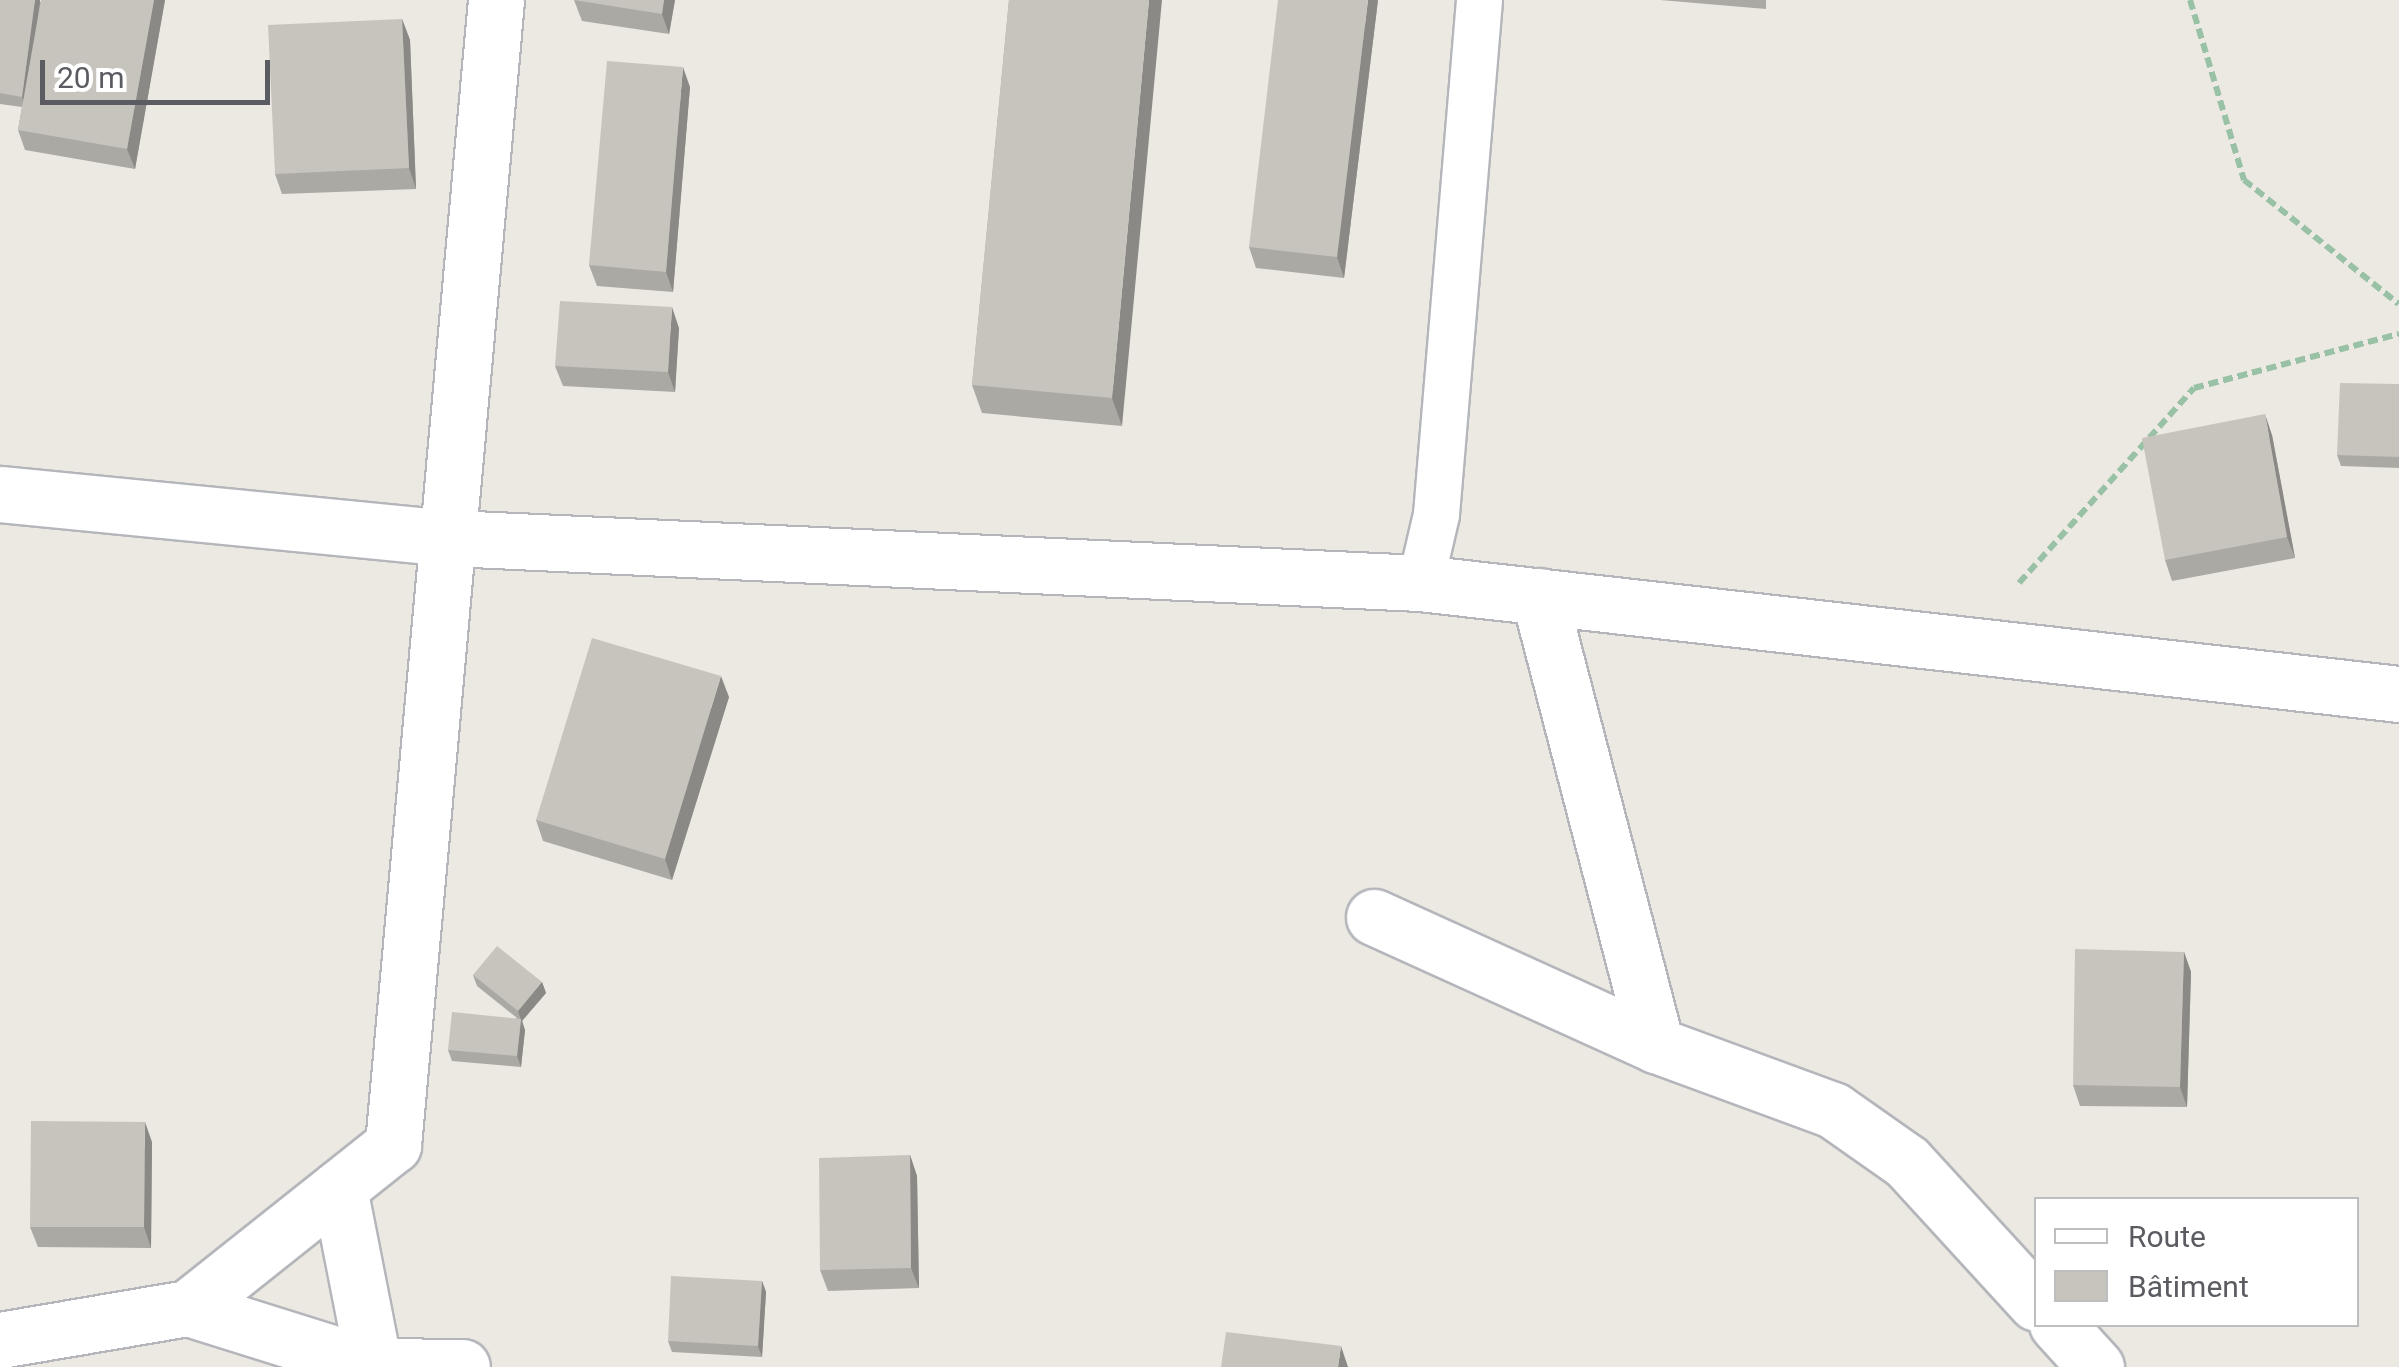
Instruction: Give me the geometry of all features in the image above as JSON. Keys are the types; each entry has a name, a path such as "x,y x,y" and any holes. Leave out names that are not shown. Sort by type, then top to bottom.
{"street":[{"path":"188,1308 393,1145 452,538 496,0"},
{"path":"0,494 452,538 1420,583 2399,694"},
{"path":"1538,596 1656,1045"},
{"path":"1374,917 1656,1045 1833,1110 1907,1162 2034,1300"},
{"path":"339,1188 374,1366"},
{"path":"0,1340 188,1308 374,1366 462,1367"},
{"path":"2060,1327 2096,1367"}],"lane":[{"path":"1420,583 1436,514 1479,0"}],"path":[{"path":"2190,0 2244,180 2399,304"},
{"path":"1965,644 2194,388 2399,334"}],"building":[{"path":"0,0 35,0 22,97 0,93"},
{"path":"41,0 154,0 127,149 18,130"},
{"path":"574,0 664,0 662,14"},
{"path":"1009,0 1149,0 1112,398 972,385"},
{"path":"1278,0 1368,0 1337,257 1249,247"},
{"path":"402,19 409,168 275,174 268,25"},
{"path":"607,61 683,67 666,272 589,265"},
{"path":"560,301 672,307 668,372 555,366"},
{"path":"2340,383 2399,384 2399,457 2337,455"},
{"path":"2265,414 2287,537 2165,560 2142,438"},
{"path":"592,638 721,676 665,859 536,820"},
{"path":"497,946 542,982 518,1011 473,975"},
{"path":"2075,949 2184,952 2180,1087 2073,1085"},
{"path":"452,1012 521,1019 517,1056 448,1050"},
{"path":"31,1121 145,1122 144,1227 30,1227"},
{"path":"910,1155 911,1268 820,1270 819,1158"},
{"path":"671,1276 762,1281 758,1346 668,1341"},
{"path":"1226,1332 1341,1346 1338,1367 1221,1367"}]}
